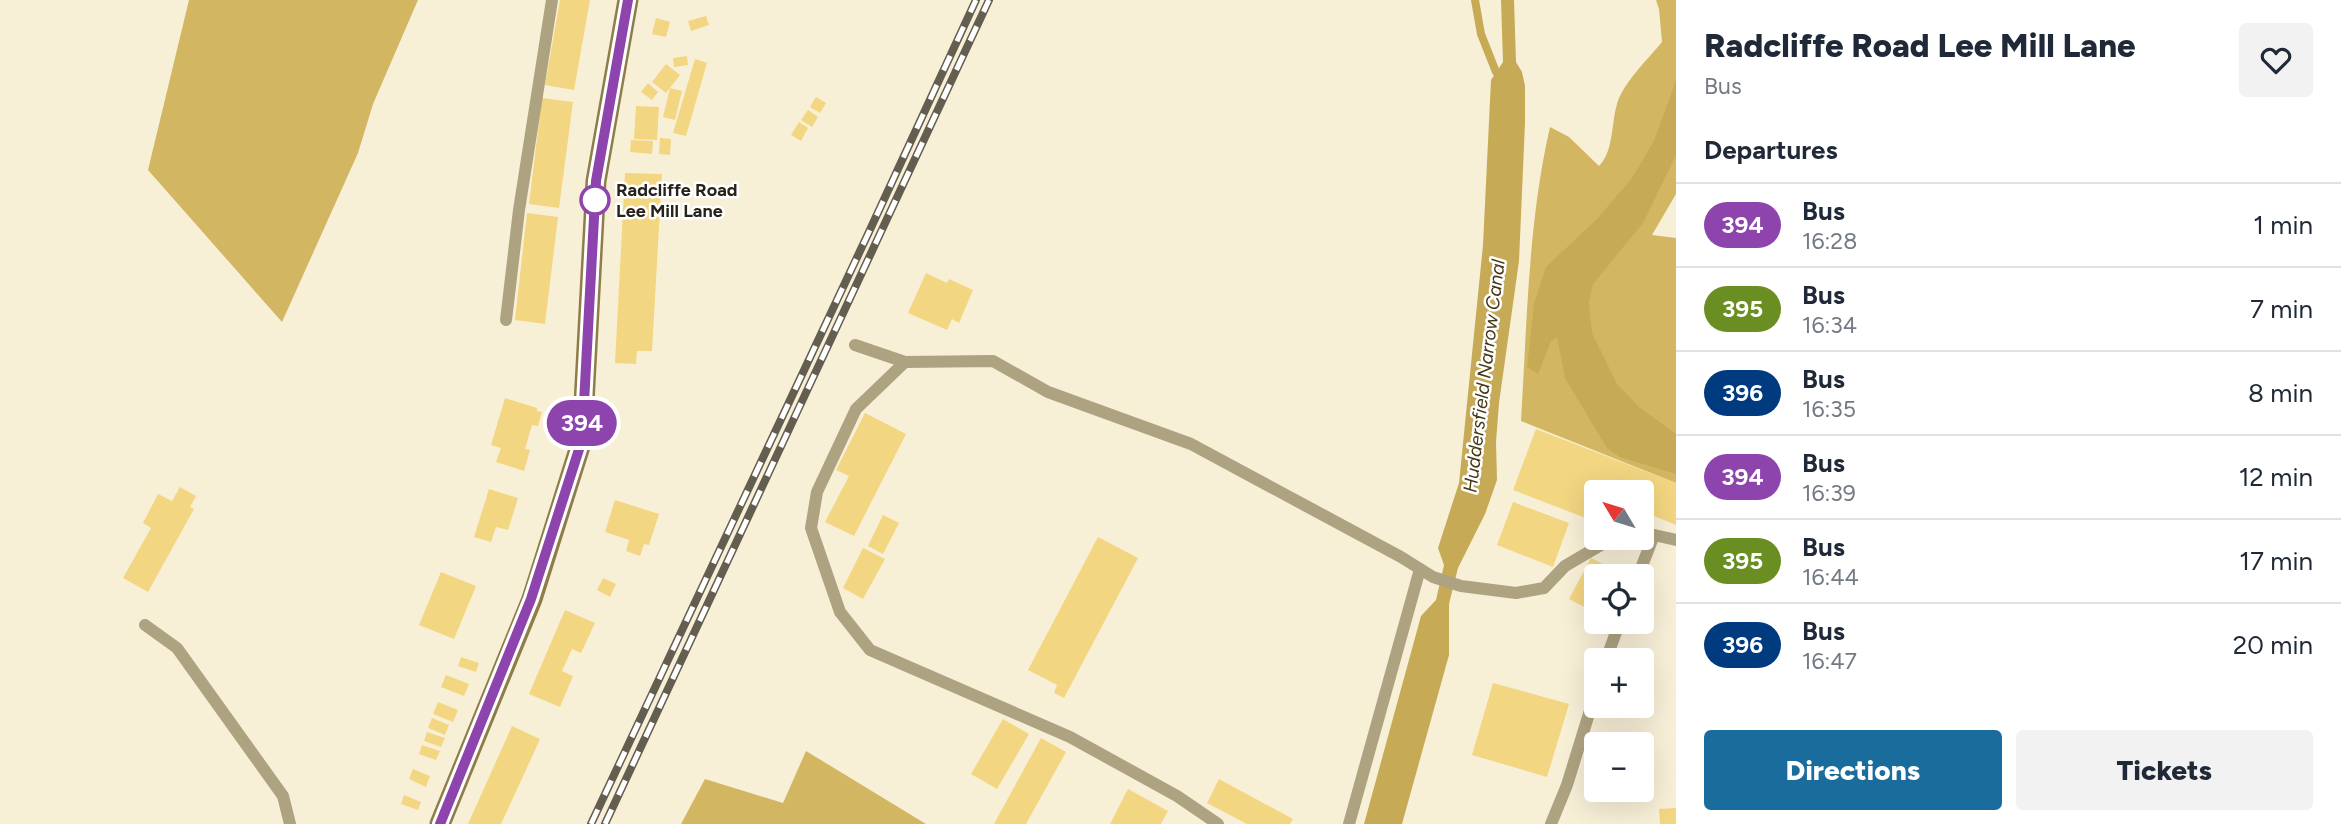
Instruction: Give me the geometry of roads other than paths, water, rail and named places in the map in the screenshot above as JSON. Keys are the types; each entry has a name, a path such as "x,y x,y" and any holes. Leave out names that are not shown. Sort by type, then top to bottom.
{"street":[{"path":"440,824 531,599 582,440 592,369 596,181 628,0"}],"lane":[{"path":"506,320 519,210 552,0"},
{"path":"856,345 905,362 993,361 1048,392 1191,444 1433,577 1461,586 1516,593 1544,588 1565,566 1592,550"},
{"path":"905,362 856,409 817,492 811,528 840,612 870,650 1070,737 1177,796 1218,824"},
{"path":"1654,537 1676,540"},
{"path":"1349,824 1420,569"},
{"path":"145,625 177,648 283,796 289,824"},
{"path":"1550,824 1567,785 1588,718"}],"water":[{"name":"Huddersfield Narrow Canal","path":"1501,0 1514,0 1516,62 1522,72 1525,86 1525,123 1519,261 1499,403 1497,480 1485,514 1458,568 1449,604 1449,655 1402,824 1364,824 1421,616 1436,600 1444,565 1438,548 1459,483 1483,245 1491,80 1503,62"},
{"path":"1676,80 1676,155 1643,223 1593,284 1589,302 1592,333 1617,384 1639,407 1676,434 1676,474 1620,457 1607,448 1565,378 1557,337 1551,341 1538,374 1527,367 1534,304 1546,267 1598,218 1632,178 1654,141"}],"waterway":[{"path":"1475,0 1481,34 1496,72"}],"railway":[{"path":"591,824 976,0"},
{"path":"605,824 989,0"}],"place":[{"name":"Radcliffe Road Lee Mill Lane","path":"595,200"}]}
